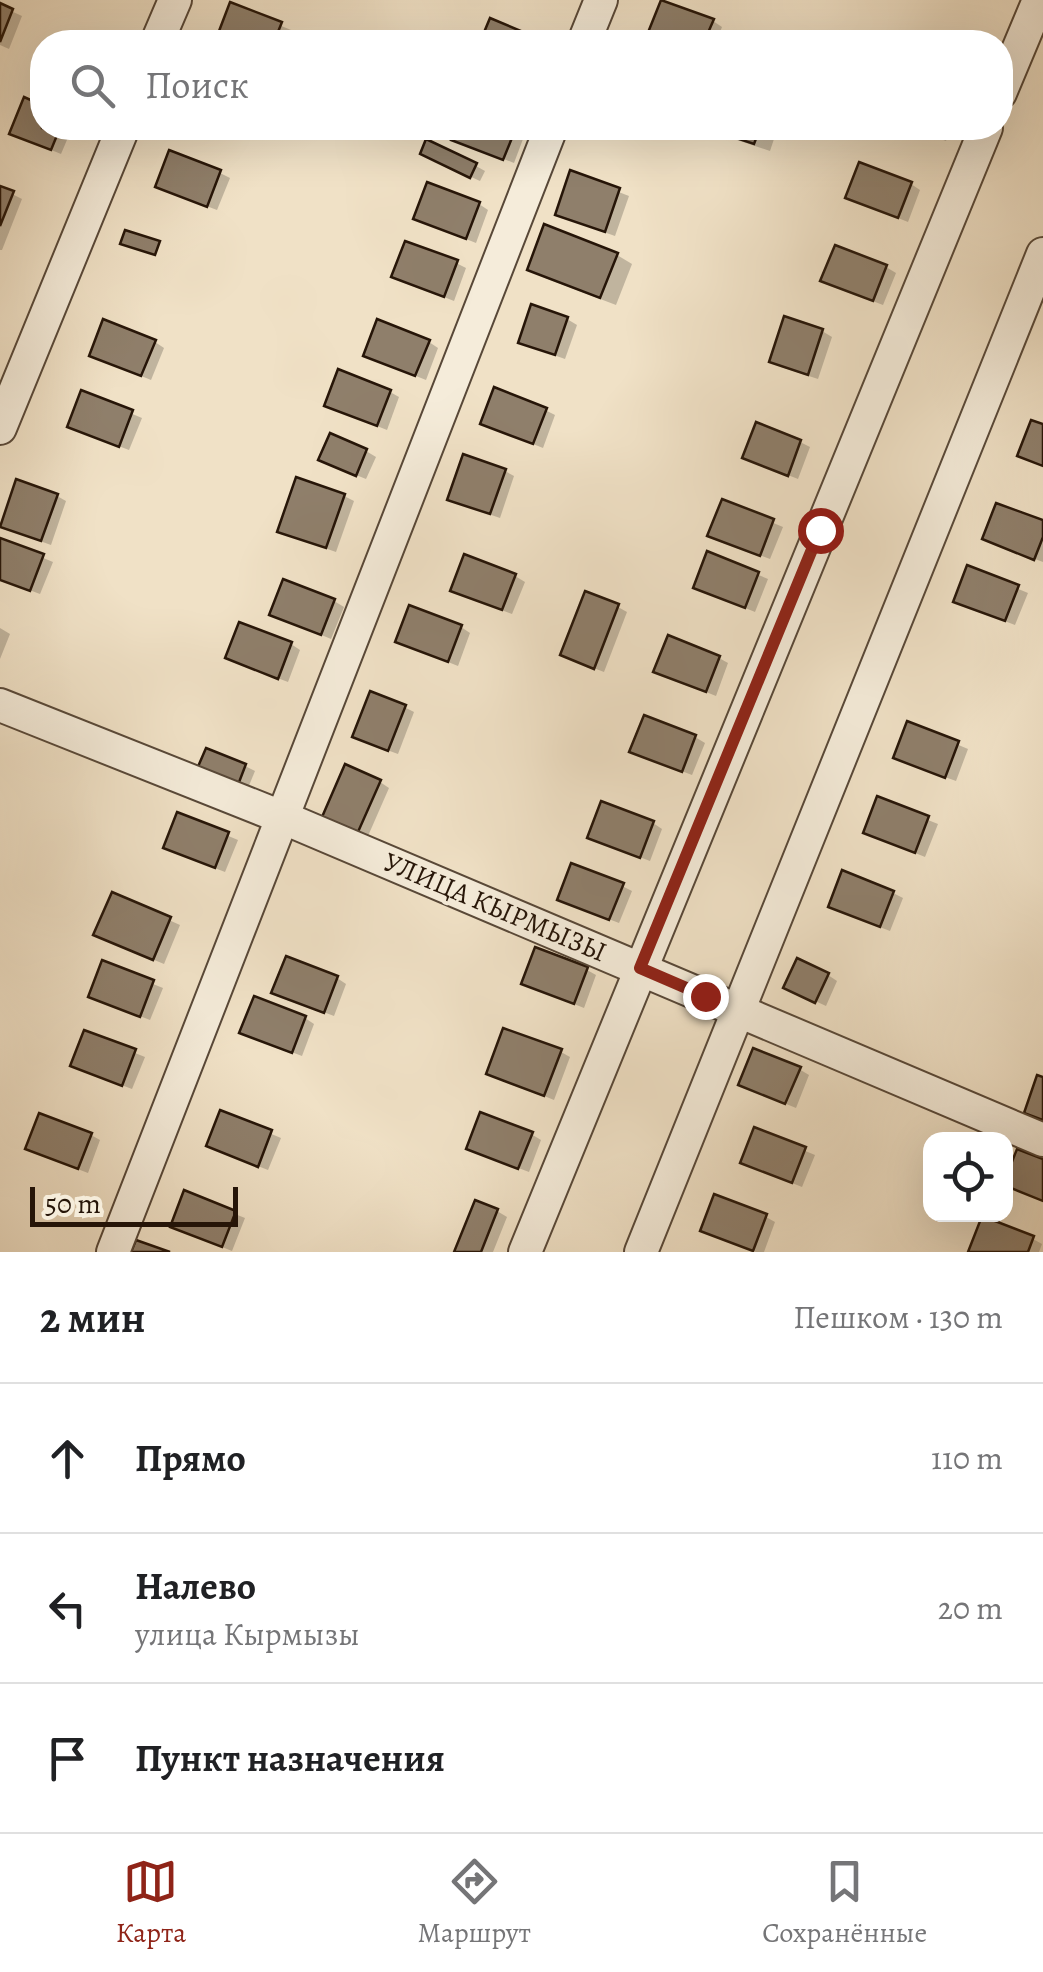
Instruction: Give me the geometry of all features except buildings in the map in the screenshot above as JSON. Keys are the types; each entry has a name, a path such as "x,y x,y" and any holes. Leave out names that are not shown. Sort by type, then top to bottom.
{"street":[{"path":"163,30 175,0"},
{"path":"589,30 601,0"},
{"path":"1013,61 1039,0"},
{"path":"0,428 118,140"},
{"path":"113,1252 547,140"},
{"path":"524,1252 981,140"},
{"path":"641,1252 1043,254"},
{"name":"УЛИЦА КЫРМЫЗЫ","path":"0,704 284,818 1043,1140"}],"route":[{"path":"705,996 640,968 820,530"}]}
